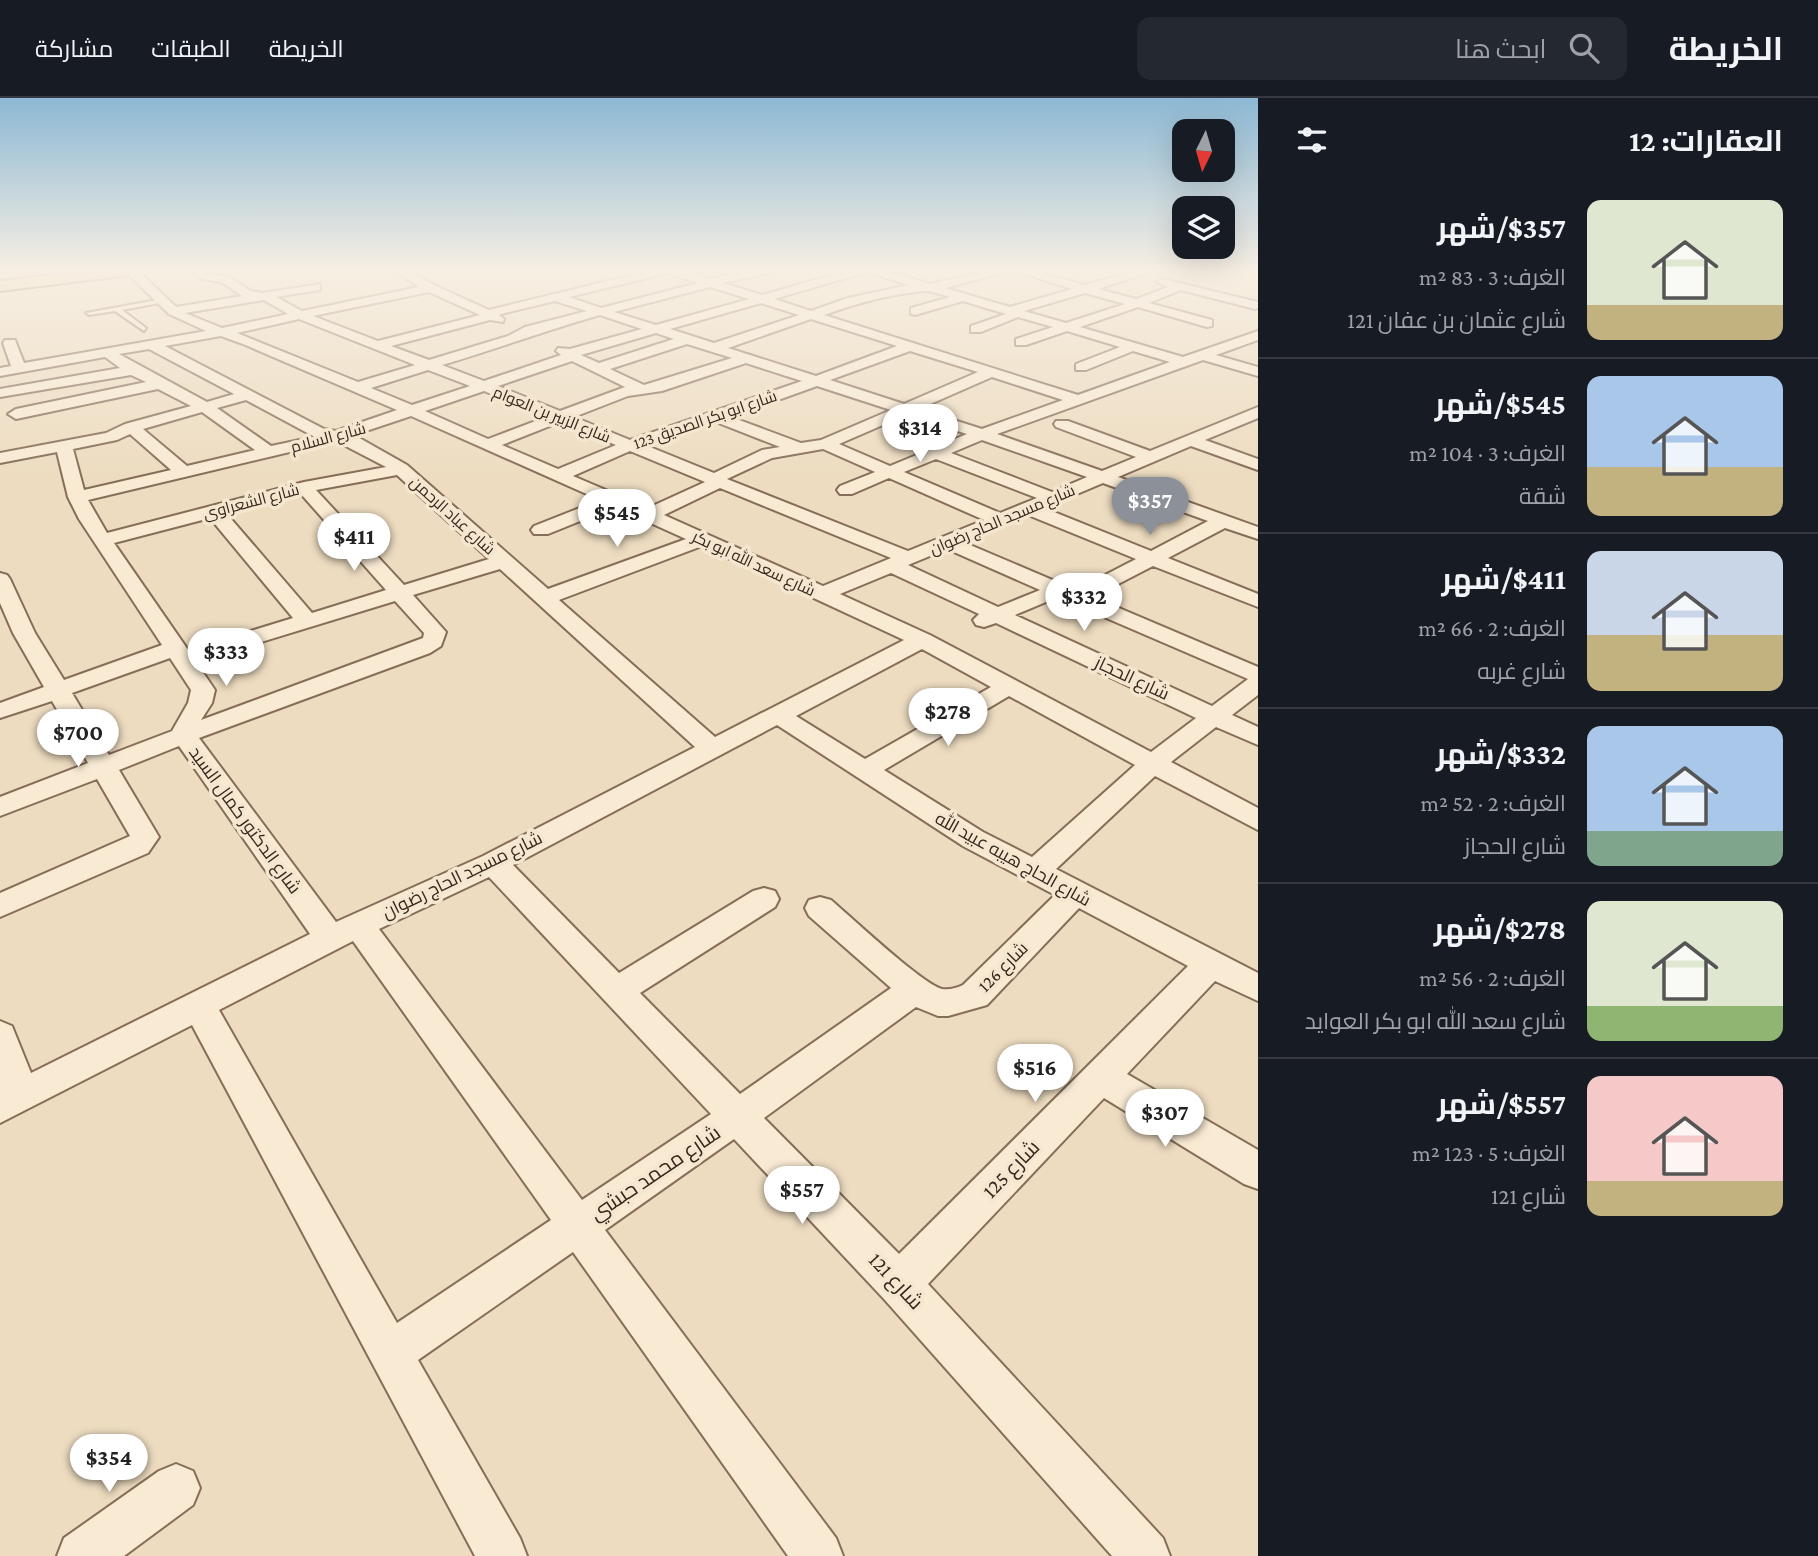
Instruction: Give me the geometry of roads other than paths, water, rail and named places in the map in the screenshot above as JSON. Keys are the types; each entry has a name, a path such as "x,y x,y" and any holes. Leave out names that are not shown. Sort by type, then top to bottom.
{"street":[{"path":"0,372 108,353 145,338"},
{"name":"شارع عباد الرحمن","path":"150,338 319,433 347,438 401,469 712,748"},
{"name":"شارع سعد الله ابو بكر","path":"238,338 357,387 703,539 922,640 1258,820"},
{"name":"شارع الزبير بن العوام","path":"360,338 718,481 900,562"},
{"path":"379,345 407,338"},
{"path":"357,387 515,338"},
{"path":"537,338 642,390"},
{"name":"شارع السلام","path":"76,497 337,436 626,338"},
{"path":"685,338 982,434 1258,533"},
{"path":"714,348 743,338"},
{"path":"884,338 1079,400"},
{"path":"1021,342 1032,338"},
{"path":"1103,338 1185,362"},
{"path":"846,490 982,434 1249,338"},
{"path":"598,368 688,339"},
{"path":"1081,367 1161,340"},
{"path":"10,343 19,369"},
{"name":"شارع ابو بكر الصديق 123","path":"557,476 665,431 718,417 911,346"},
{"path":"108,353 133,370 205,407 268,452"},
{"path":"1202,355 1258,372"},
{"path":"486,445 625,392 657,388 746,358"},
{"path":"0,393 133,370"},
{"path":"648,515 718,481 722,474 768,454 825,444 991,372"},
{"path":"16,414 160,384"},
{"path":"0,458 117,435 131,427 249,395"},
{"name":"شارع مسجد الحاج رضوان","path":"823,594 1257,412"},
{"path":"718,417 800,449"},
{"path":"1062,424 1151,457"},
{"path":"131,427 184,472"},
{"path":"1191,440 1258,465"},
{"path":"825,444 1000,520"},
{"name":"شارع الدكتور كمال السيد","path":"64,446 76,497 201,686 204,695 197,709 188,718 184,735 344,931 578,1226 818,1556"},
{"path":"936,453 1053,498"},
{"name":"شارع الشعراوى","path":"102,540 304,487 401,469"},
{"path":"0,807 184,735 422,648 433,641 435,632 304,487"},
{"path":"541,530 614,501"},
{"path":"1027,508 1258,601"},
{"path":"214,510 307,621"},
{"path":"986,619 1067,594 1150,559 1223,521"},
{"path":"544,597 703,539"},
{"path":"946,542 1258,676"},
{"path":"0,712 179,654 307,621 504,561"},
{"name":"شارع الحجاز","path":"900,562 986,619 1258,737"},
{"path":"0,905 143,843 145,837 24,633 2,590"},
{"name":"شارع مسجد الحاج رضوان","path":"11,1101 344,931 493,863 922,640"},
{"path":"1034,872 1153,763 1258,683"},
{"path":"865,770 1009,686"},
{"name":"شارع الحاج هيبه عبيد الله","path":"778,715 934,816 1075,894 1258,988"},
{"name":"شارع 121","path":"493,863 739,1115 899,1284 1146,1556"},
{"name":"شارع 126","path":"820,908 915,989 936,1002 956,1002 975,995 1075,894"},
{"path":"618,990 764,899"},
{"name":"شارع 125","path":"899,1284 1211,964"},
{"name":"شارع محمد حبشي","path":"391,1353 739,1115 915,989"},
{"path":"199,1005 502,1556"},
{"path":"0,1036 11,1101"},
{"path":"1101,1077 1258,1171"},
{"path":"82,1556 176,1488"}]}
